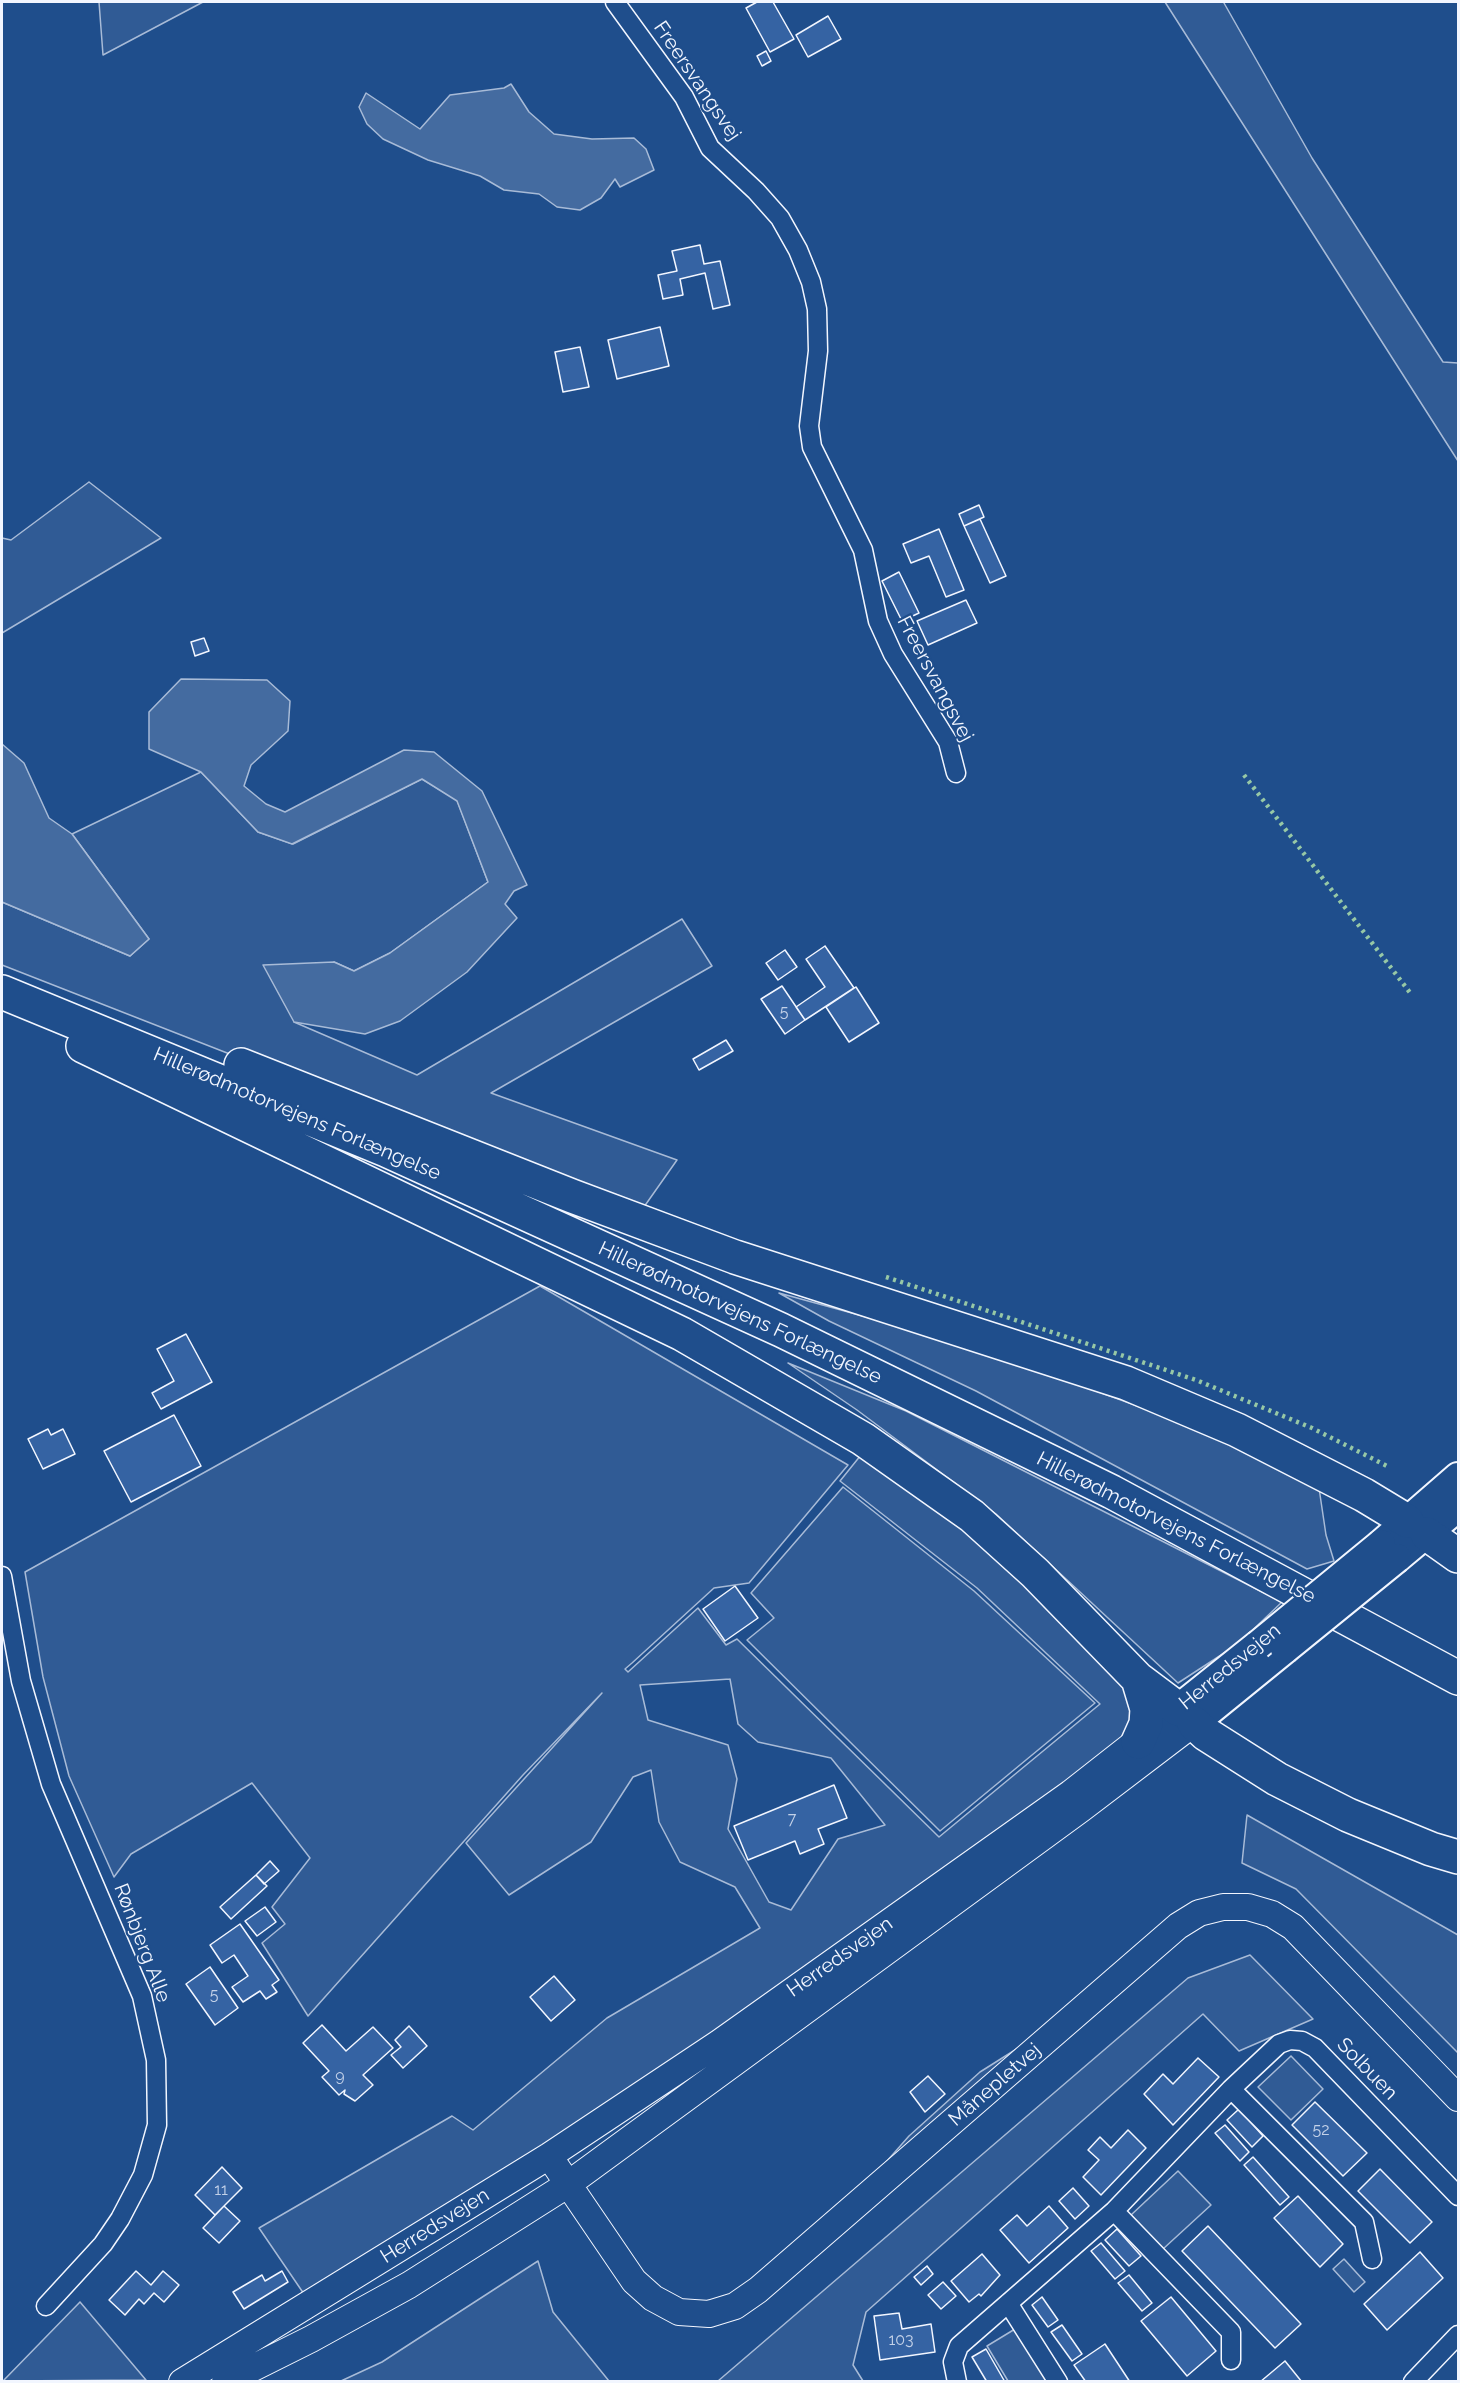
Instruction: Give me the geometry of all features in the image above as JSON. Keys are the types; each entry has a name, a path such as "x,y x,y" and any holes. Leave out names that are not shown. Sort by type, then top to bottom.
{"highway":[{"path":"2,980 33,983 572,1196 735,1257 1126,1383 1237,1430 1364,1495 1458,1556"},
{"path":"2,993 91,1051 682,1334 864,1439 972,1516 1035,1573 1138,1679 1206,1734 1277,1779 1348,1815 1431,1849 1458,1857"},
{"name":"Hillerødmotorvejens Forlængelse","path":"2,993 386,1150 781,1330 1112,1492 1458,1678"},
{"path":"1138,1679 1147,1709 1146,1724 1138,1742"}],"main road":[{"name":"Herredsvejen","path":"1186,1716 1417,1528 1458,1477"},
{"name":"Herredsvejen","path":"1417,1528 1458,1507"}],"street":[{"name":"Freersvangsvej","path":"615,2 684,97 710,148 780,218 798,250 811,282 818,309 818,351 809,426 812,447 863,550 878,621 893,654 948,742 956,774"},
{"name":"Rønbjerg Alle","path":"2,1576 21,1681 51,1784 142,1996 156,2060 157,2125 143,2175 120,2219 103,2244 46,2306"},
{"name":"Herredsvejen","path":"182,2382 549,2156 729,2036 1071,1793 1138,1742 1186,1716"},
{"name":"Herredsvejen","path":"225,2382 311,2339 409,2285 567,2185 1081,1809 1186,1716"},
{"name":"Månepletvej","path":"549,2156 634,2281 653,2298 680,2312 709,2314 735,2306 758,2290 1178,1926 1199,1913 1223,1906 1248,1907 1264,1911 1293,1927 1458,2098"},
{"name":"Solbuen","path":"957,2382 952,2362 959,2346 1114,2211 1231,2089 1279,2044 1290,2040 1302,2041 1315,2048 1458,2196"},
{"path":"1231,2089 1364,2222 1372,2259"},
{"path":"1114,2211 1231,2332 1231,2360"},
{"path":"1008,2303 1058,2382"},
{"path":"1413,2382 1458,2335"}],"shaded area":[{"path":"99,2 203,2 103,55"},
{"path":"1165,2 1225,2 1312,158 1443,362 1458,363 1458,461"},
{"path":"511,84 529,112 554,134 592,139 634,138 646,149 654,170 620,187 615,179 601,198 580,210 557,207 539,194 504,190 480,176 428,160 383,139 367,124 359,107 366,93 420,129 450,95 504,88"},
{"path":"89,482 161,538 2,633 2,538 11,540"},
{"path":"181,679 267,680 290,701 288,731 251,765 244,786 266,804 285,812 404,750 434,752 482,791 527,885 514,891 505,904 517,918 467,972 400,1021 365,1034 294,1022 263,965 334,962 354,971 390,953 488,882 457,801 422,779 292,844 258,832 201,772 149,749 149,712"},
{"path":"2,744 24,763 49,818 72,834 149,939 130,956 2,902"},
{"path":"201,772 258,832 293,844 422,779 457,800 488,882 390,953 354,971 334,962 294,1022 417,1075 682,919 712,966 491,1093 677,1160 639,1214 2,965 2,902 130,956 149,939 72,834"},
{"path":"540,1286 848,1465 749,1583 714,1588 625,1669 628,1672 698,1608 726,1645 737,1639 939,1837 1100,1704 977,1588 840,1481 865,1450 983,1542 1123,1686 1134,1706 1130,1733 951,1872 504,2173 304,2294 259,2228 452,2116 473,2130 607,2018 760,1928 735,1887 680,1862 659,1822 651,1770 633,1777 591,1842 509,1895 466,1843 602,1693 523,1775 308,2016 262,1943 285,1924 272,1907 310,1858 252,1783 131,1854 114,1877 69,1776 43,1677 25,1572","holes":["730,1679 738,1724 758,1742 831,1758 885,1825 838,1839 791,1910 769,1902 728,1829 737,1779 728,1745 648,1720 640,1685"]},
{"path":"779,1293 910,1329 1039,1370 1200,1429 1319,1488 1326,1535 1334,1561 1307,1569 976,1391 829,1321"},
{"path":"788,1363 906,1411 1282,1602 1238,1644 1178,1683 996,1514 857,1410"},
{"path":"843,1487 974,1591 1095,1703 940,1831 747,1640 774,1618 751,1593"},
{"path":"1247,1815 1458,1935 1458,2053 1296,1889 1242,1863"},
{"path":"1250,1955 1313,2019 1239,2051 1203,2014 866,2312 853,2365 863,2381 718,2381 1188,1978"},
{"path":"1034,2038 865,2186 909,2136 980,2072"},
{"path":"1291,2056 1323,2089 1291,2120 1258,2087"},
{"path":"1178,2171 1211,2205 1163,2249 1131,2215"},
{"path":"1344,2259 1365,2282 1354,2292 1333,2269"},
{"path":"538,2261 553,2312 609,2381 341,2381 382,2362"},
{"path":"80,2302 146,2380 3,2381"},
{"path":"1015,2329 1047,2381 1008,2381 987,2346"}],"building":[{"path":"757,2 773,2 794,39 770,52 746,8"},
{"path":"828,16 841,39 808,57 796,35"},
{"path":"766,51 771,61 762,66 757,56"},
{"path":"700,245 704,264 720,261 730,305 713,309 705,273 680,279 683,295 663,299 658,275 677,271 672,251"},
{"path":"660,327 669,366 617,379 608,340"},
{"path":"580,347 589,387 563,392 555,352"},
{"path":"979,505 984,517 964,526 959,514"},
{"path":"980,519 1006,576 990,583 964,526"},
{"path":"939,529 964,590 946,597 929,556 911,563 903,544"},
{"path":"899,572 919,613 902,621 882,581"},
{"path":"966,600 977,623 928,645 917,621"},
{"path":"204,638 209,651 195,656 191,642"},
{"path":"825,946 854,988 805,1020 796,1007 825,987 806,959"},
{"path":"785,950 797,967 778,980 766,963"},
{"path":"782,986 805,1020 785,1034 761,999"},
{"path":"856,987 879,1023 849,1042 826,1007"},
{"path":"726,1040 733,1051 699,1070 693,1059"},
{"path":"186,1334 212,1382 161,1409 152,1393 174,1381 157,1349"},
{"path":"174,1415 201,1466 131,1502 104,1451"},
{"path":"48,1429 51,1435 63,1429 75,1454 43,1469 28,1439"},
{"path":"735,1586 758,1618 725,1641 703,1609"},
{"path":"834,1785 847,1818 818,1829 824,1844 800,1854 795,1841 748,1860 734,1826"},
{"path":"270,1861 279,1871 264,1884 256,1875"},
{"path":"256,1875 267,1886 231,1919 220,1907"},
{"path":"265,1907 276,1922 257,1936 245,1921"},
{"path":"240,1924 279,1980 272,1985 277,1992 266,1999 260,1991 243,2002 232,1987 248,1976 234,1955 222,1963 210,1945"},
{"path":"210,1967 238,2008 215,2025 186,1984"},
{"path":"554,1976 575,2000 551,2021 530,1997"},
{"path":"322,2025 346,2051 373,2027 393,2048 363,2075 373,2085 355,2101 344,2094 345,2090 339,2095 322,2077 329,2071 303,2043"},
{"path":"409,2026 427,2046 403,2068 391,2055 401,2047 395,2040"},
{"path":"1198,2058 1219,2077 1173,2125 1144,2094 1163,2074 1173,2084"},
{"path":"928,2076 945,2094 925,2112 910,2092"},
{"path":"1315,2102 1367,2153 1343,2176 1292,2125"},
{"path":"1239,2109 1263,2136 1252,2147 1227,2120"},
{"path":"1225,2125 1249,2152 1240,2161 1215,2133"},
{"path":"1128,2130 1146,2148 1101,2195 1083,2177 1099,2160 1088,2150 1100,2137 1111,2148"},
{"path":"1253,2157 1289,2197 1280,2205 1244,2165"},
{"path":"222,2167 242,2188 215,2215 195,2195"},
{"path":"1380,2169 1432,2222 1410,2243 1358,2191"},
{"path":"1073,2188 1089,2206 1075,2219 1059,2201"},
{"path":"1298,2196 1343,2244 1320,2267 1274,2218"},
{"path":"224,2206 240,2221 219,2243 203,2228"},
{"path":"1049,2206 1068,2228 1029,2263 1000,2230 1017,2215 1027,2226"},
{"path":"1208,2226 1301,2324 1275,2348 1182,2251"},
{"path":"1117,2229 1141,2256 1129,2266 1105,2240"},
{"path":"1101,2243 1125,2271 1115,2279 1091,2251"},
{"path":"1420,2252 1443,2278 1387,2330 1364,2304"},
{"path":"982,2254 1000,2275 981,2296 979,2294 969,2302 951,2281"},
{"path":"927,2266 933,2274 921,2285 914,2277"},
{"path":"136,2271 151,2285 163,2271 179,2285 164,2302 154,2293 144,2304 139,2299 125,2315 109,2300"},
{"path":"282,2271 288,2282 244,2309 233,2292 262,2275 265,2281"},
{"path":"1129,2275 1152,2303 1142,2311 1118,2283"},
{"path":"943,2282 956,2296 941,2309 928,2295"},
{"path":"1042,2297 1058,2320 1048,2327 1032,2305"},
{"path":"1171,2297 1216,2351 1187,2376 1141,2321"},
{"path":"899,2313 902,2329 931,2324 935,2352 880,2360 874,2316"},
{"path":"1062,2325 1082,2354 1072,2361 1051,2332"},
{"path":"1105,2344 1130,2382 1086,2382 1074,2365"},
{"path":"986,2349 1005,2382 987,2382 972,2357"},
{"path":"1285,2361 1302,2382 1260,2382"}],"hedge":[{"path":"1244,775 1411,994"},
{"path":"886,1277 1196,1380 1312,1428 1389,1467"}]}
